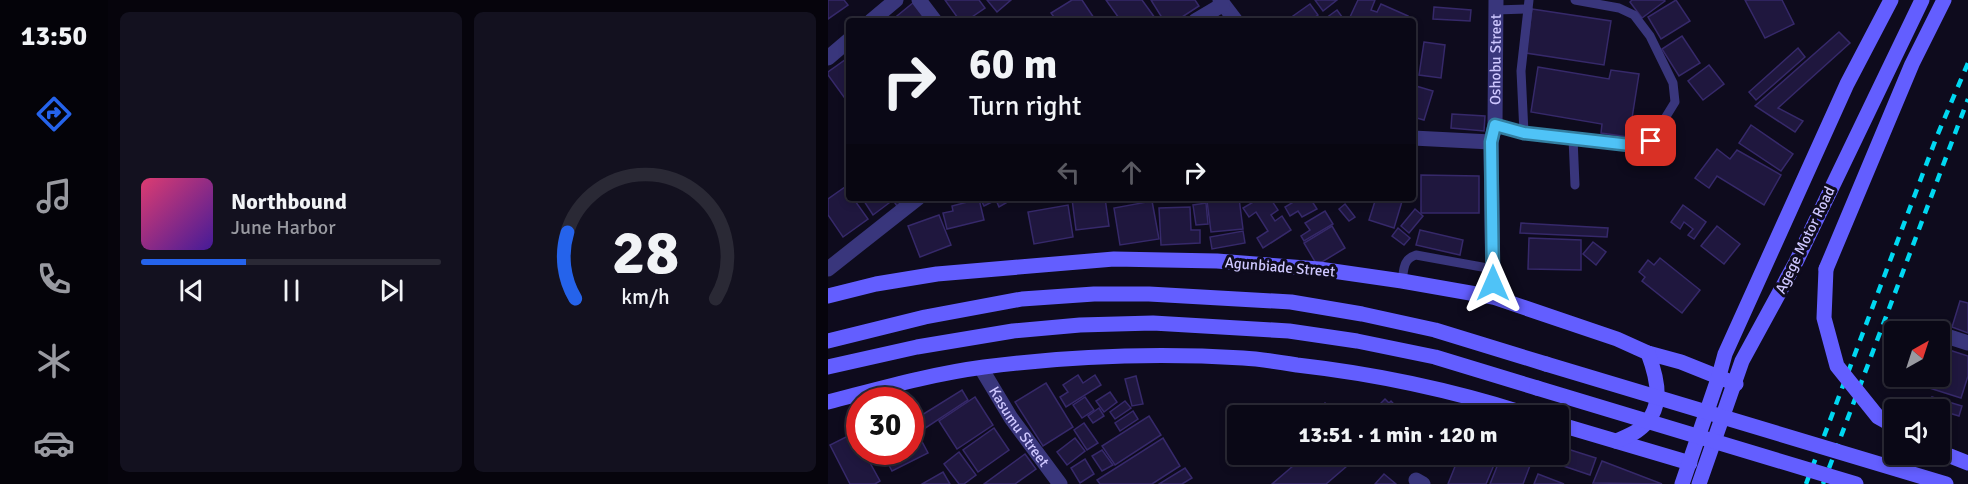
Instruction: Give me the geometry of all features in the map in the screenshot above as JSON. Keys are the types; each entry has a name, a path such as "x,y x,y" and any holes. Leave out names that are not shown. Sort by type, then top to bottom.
{"main road":[{"name":"Agege Motor Road","path":"1682,484 1725,354 1847,84 1891,0"},
{"name":"Agege Motor Road","path":"1700,484 1742,361 1796,262 1922,0"},
{"path":"1884,420 1878,417 1837,366 1824,318 1826,269 1911,64 1944,0"},
{"name":"Agunbiade Street","path":"828,296 876,284 937,274 1114,259 1217,261 1319,269 1402,280 1493,297 1617,339 1648,353 1682,362 1736,384"},
{"path":"828,341 925,317 1022,299 1094,294 1149,294 1291,302 1352,312 1435,330 1946,484"},
{"path":"828,367 916,347 1012,331 1080,325 1153,323 1289,331 1357,341 1435,357 1856,484"},
{"path":"1616,441 1638,431 1652,416 1657,399 1657,378 1648,353"},
{"path":"828,402 898,384 981,368 1083,358 1168,356 1245,358 1318,367 1434,388 1494,405"},
{"path":"1569,427 1690,463"},
{"path":"1950,456 1968,463"}],"street":[{"path":"875,18 896,0"},
{"path":"919,0 933,18"},
{"path":"1199,18 1221,2 1234,18"},
{"name":"Oshobu Street","path":"1493,297 1491,142 1495,125 1496,5"},
{"path":"828,58 846,43"},
{"path":"1416,138 1491,142"},
{"path":"828,269 914,201"},
{"path":"1950,337 1968,343"},
{"name":"Kasumu Street","path":"981,368 1011,418 1060,484"}],"lane":[{"path":"1495,125 1524,133 1639,146 1651,141 1675,102 1673,83 1650,36 1634,15 1618,8 1575,0"},
{"path":"1496,5 1529,5 1521,71 1524,133"},
{"path":"1573,138 1575,185"},
{"path":"1402,280 1405,262 1409,257 1416,255 1494,269"}],"building":[{"path":"828,0 844,0 848,5 828,19"},
{"path":"945,0 979,0 985,8 970,18 958,18"},
{"path":"987,0 1011,0 997,12"},
{"path":"1072,0 1082,0 1094,18 1055,18 1051,13"},
{"path":"1106,0 1142,0 1155,18 1119,18"},
{"path":"1151,0 1195,0 1199,6 1181,18 1162,18"},
{"path":"1315,0 1337,0 1323,11"},
{"path":"1358,0 1375,0 1371,10 1377,12 1381,4 1408,16 1407,18 1349,18"},
{"path":"1632,0 1665,1 1642,18 1630,2"},
{"path":"1676,0 1690,21 1661,39 1648,17"},
{"path":"1745,0 1782,0 1794,24 1765,38"},
{"path":"914,2 927,18 894,18"},
{"path":"1310,4 1318,15 1314,18 1290,18"},
{"path":"1434,7 1471,10 1470,21 1433,19"},
{"path":"1532,9 1611,21 1604,65 1526,53"},
{"path":"1337,10 1343,18 1326,18"},
{"path":"1839,32 1850,43 1778,108 1803,121 1795,132 1755,106"},
{"path":"1682,36 1700,63 1679,76 1662,49"},
{"path":"1424,42 1445,45 1441,78 1419,75"},
{"path":"1798,48 1805,57 1756,100 1749,92"},
{"path":"846,59 846,100 828,75 828,72"},
{"path":"1709,65 1724,84 1703,100 1688,81"},
{"path":"1538,67 1609,79 1611,70 1639,74 1629,137 1601,133 1602,124 1531,112"},
{"path":"1416,86 1433,91 1424,120 1416,118"},
{"path":"1452,114 1485,116 1484,131 1451,128"},
{"path":"1751,125 1793,154 1781,171 1739,143"},
{"path":"1717,149 1730,159 1737,150 1781,175 1764,205 1717,176 1709,188 1695,178"},
{"path":"1421,175 1479,176 1479,213 1421,213"},
{"path":"845,187 846,201 855,201 868,219 843,237 828,215 828,199"},
{"path":"864,201 892,201 873,215"},
{"path":"894,201 903,201 897,206"},
{"path":"979,201 984,220 947,229 943,213 953,211 952,206"},
{"path":"982,201 994,201 984,206"},
{"path":"996,201 1005,201 1006,203 999,207"},
{"path":"1072,201 1105,201 1109,226 1076,230"},
{"path":"1152,201 1159,239 1120,245 1114,208"},
{"path":"1207,201 1239,201 1243,229 1211,232"},
{"path":"1255,201 1272,201 1278,210 1271,215 1275,221 1282,216 1291,230 1263,248 1257,238 1268,231 1256,212 1249,217 1243,208"},
{"path":"1295,201 1312,201 1317,209 1302,217 1298,211 1290,216 1285,207"},
{"path":"1375,201 1402,201 1394,228 1369,220"},
{"path":"1206,203 1208,224 1196,225 1193,205"},
{"path":"1345,204 1355,217 1349,221 1339,209"},
{"path":"1068,205 1073,237 1034,244 1028,212"},
{"path":"1683,205 1706,222 1694,239 1688,235 1693,229 1684,222 1680,229 1671,222"},
{"path":"1190,207 1191,230 1200,230 1200,243 1161,245 1159,208"},
{"path":"1415,209 1423,216 1409,233 1401,226"},
{"path":"1325,211 1333,224 1304,241 1301,236 1310,230 1305,223"},
{"path":"939,215 951,245 920,257 908,226"},
{"path":"1521,223 1608,228 1607,237 1520,233"},
{"path":"1332,226 1345,248 1317,265 1304,243"},
{"path":"1717,226 1740,244 1724,264 1701,246"},
{"path":"1398,228 1410,238 1404,245 1392,236"},
{"path":"1420,230 1463,240 1460,255 1416,245"},
{"path":"1243,231 1245,243 1212,249 1210,237"},
{"path":"1529,238 1581,240 1581,270 1528,269"},
{"path":"1593,242 1606,252 1596,265 1583,254"},
{"path":"1660,258 1700,290 1682,313 1642,281 1645,277 1639,272 1648,260 1654,265"},
{"path":"1960,301 1968,303 1968,333 1952,327"},
{"path":"1950,350 1968,356 1968,376 1961,398 1926,387 1950,387"},
{"path":"1078,375 1083,383 1095,375 1101,385 1066,407 1060,397 1068,392 1063,385"},
{"path":"1136,376 1143,404 1132,406 1125,379"},
{"path":"1046,383 1073,427 1043,446 1015,402"},
{"path":"962,390 968,400 924,429 924,414"},
{"path":"1110,392 1117,402 1104,412 1096,401"},
{"path":"975,397 993,425 957,449 939,421"},
{"path":"1085,397 1094,410 1082,418 1073,405"},
{"path":"1385,399 1395,405 1379,405"},
{"path":"1125,401 1131,408 1115,419 1110,412"},
{"path":"1950,402 1962,406 1959,416 1950,413"},
{"path":"1099,408 1104,416 1093,423 1088,416"},
{"path":"1133,411 1138,419 1120,431 1115,423"},
{"path":"1149,416 1161,435 1115,465 1102,446"},
{"path":"1084,423 1098,443 1087,450 1074,430"},
{"path":"994,428 1009,450 978,472 963,450"},
{"path":"846,437 846,465 871,465 880,481 875,484 850,484 830,445"},
{"path":"1075,438 1085,451 1067,465 1057,452"},
{"path":"1163,438 1180,466 1152,484 1100,484 1097,480"},
{"path":"1569,449 1596,458 1590,475 1560,465 1569,465"},
{"path":"1102,450 1113,465 1102,471 1092,456"},
{"path":"959,452 976,475 964,484 959,484 944,464"},
{"path":"1025,454 1036,469 1015,484 984,484"},
{"path":"1085,459 1094,474 1080,483 1071,468"},
{"path":"1602,461 1662,484 1593,483"},
{"path":"889,465 904,465 892,471"},
{"path":"1294,465 1348,465 1326,484 1272,484"},
{"path":"1456,465 1494,465 1486,484 1448,484"},
{"path":"1498,465 1530,465 1523,484 1490,484"},
{"path":"1185,468 1192,478 1182,484 1159,484"},
{"path":"943,472 950,484 922,484"},
{"path":"1384,474 1396,484 1375,484"},
{"path":"1538,474 1564,484 1534,484"}],"railway":[{"path":"1806,484 1937,136 1968,63"},
{"path":"1823,484 1968,99"}],"route":[{"path":"1493,283 1491,142 1495,125 1524,133 1639,146 1651,141"}]}
